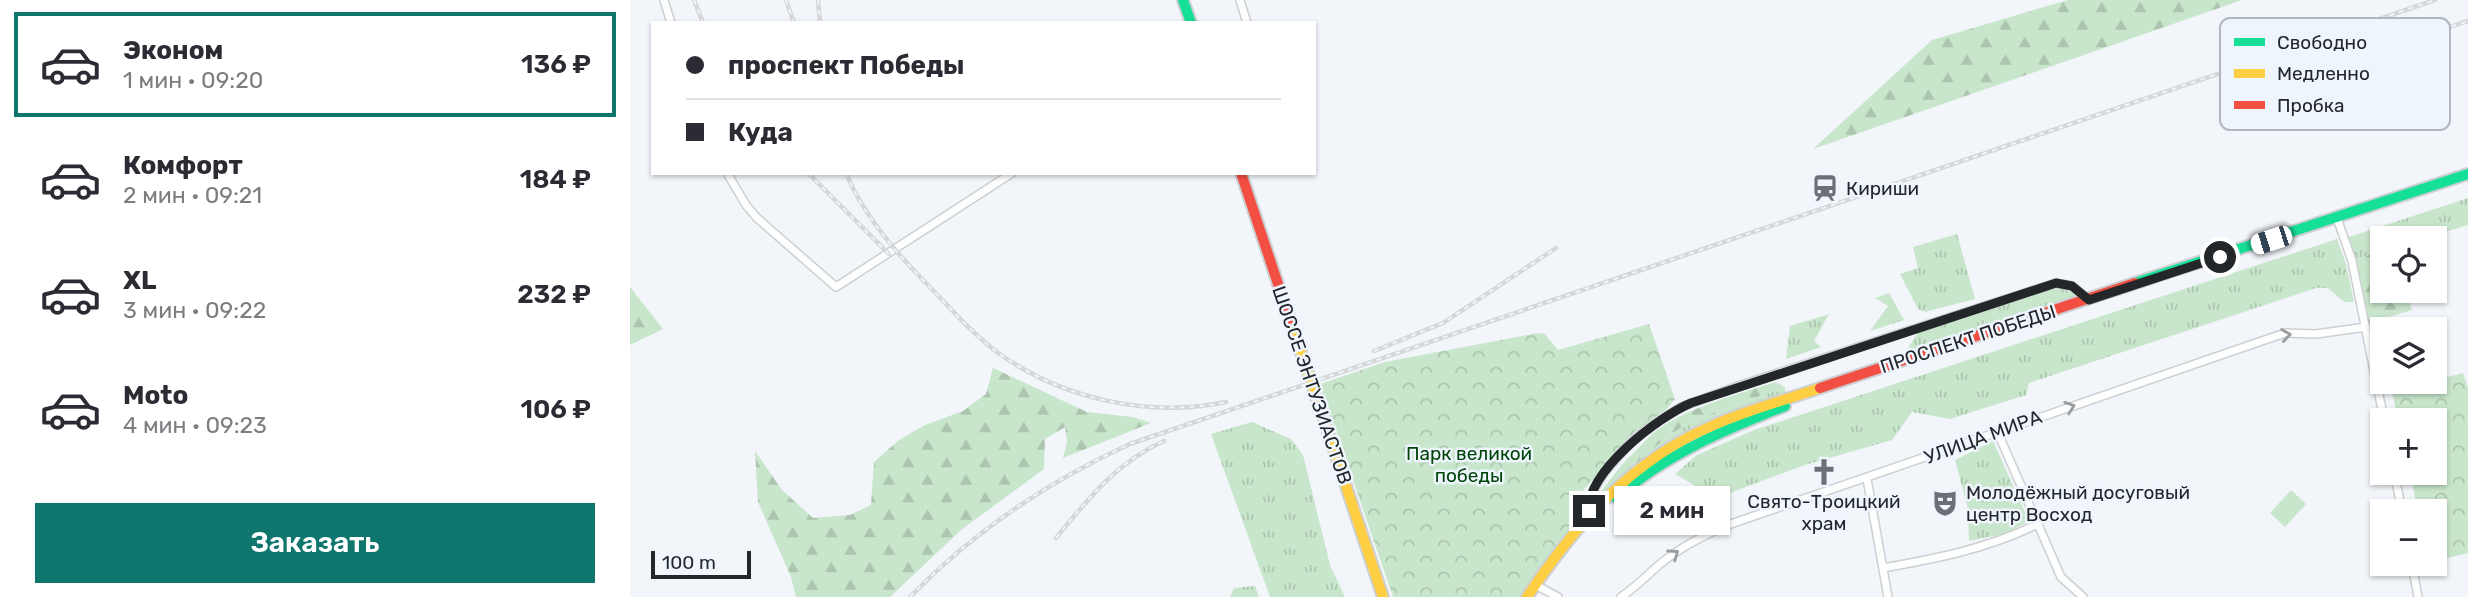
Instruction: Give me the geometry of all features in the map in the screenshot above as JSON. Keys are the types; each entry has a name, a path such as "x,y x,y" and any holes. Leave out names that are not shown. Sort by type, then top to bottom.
{"main road":[{"path":"1183,0 1190,21"},
{"name":"ПРОСПЕКТ ПОБЕДЫ","path":"1527,597 1620,493 1669,457 1704,439 1790,404 2338,221 2468,174"},
{"name":"ШОССЕ ЭНТУЗИАСТОВ","path":"1242,175 1383,597"},
{"name":"ПРОСПЕКТ ПОБЕДЫ","path":"1536,590 1590,513 1642,466 1713,425 1885,365 2468,182"}],"street":[{"path":"664,0 670,21"},
{"path":"1240,0 1246,21"},
{"path":"728,175 757,218 836,287 1009,175"},
{"path":"2338,221 2352,261 2382,408"},
{"path":"1590,513 1588,500 1613,463 1646,429 1681,407 2056,283 2072,286 2089,300"},
{"name":"УЛИЦА МИРА","path":"1621,597 1637,587 1658,565 1692,541 1725,526 2285,333 2336,333 2366,327"},
{"path":"1997,432 2061,577 2083,597"},
{"path":"1867,479 1888,597"},
{"path":"1883,568 1960,553 2002,541 2038,524"},
{"path":"2414,576 2418,597"},
{"path":"1536,590 1558,597"}],"green space":[{"path":"2068,0 2242,0 1813,149 1932,40"},
{"path":"2468,198 2468,225 2447,231 2447,226 2383,226"},
{"path":"2370,230 2370,255 2355,259 2349,237"},
{"path":"1957,234 1975,299 1925,312 1918,309 1900,274 1918,268 1913,247"},
{"path":"2337,239 2346,264 2354,302 2344,302 2328,288 2316,288 2029,383 2026,395 1950,419 1912,412 1892,440 1805,465 1716,498 1675,474 1697,455 1754,430"},
{"path":"2370,255 2370,303 2410,303 2412,310 2389,317 2370,317 2369,323 2355,259"},
{"path":"630,287 663,329 630,345"},
{"path":"2059,287 2075,294 2076,300 1909,355 1907,350 1918,332"},
{"path":"1889,293 1904,320 1870,331 1888,306 1875,298"},
{"path":"1829,314 1814,341 1821,347 1786,359 1790,326"},
{"name":"Парк великой победы","path":"1649,324 1675,399 1667,409 1635,431 1580,494 1580,515 1577,523 1524,597 1393,597 1320,384 1385,362 1538,333 1545,334 1558,350"},
{"path":"993,368 1087,412 1133,417 1151,423 1063,458 1067,442 1065,427 1045,439 1044,469 961,530 890,597 796,597 791,577 758,502 755,451 782,490 813,518 850,515 871,505 874,462 899,440 925,425 963,411 986,394"},
{"path":"2463,373 2468,388 2468,553 2447,558 2447,499 2415,499 2413,485 2447,485 2447,408 2395,408 2393,394 2447,394 2447,377"},
{"path":"1775,382 1785,387 1695,419 1669,435 1631,469 1625,461 1652,434 1679,417 1711,403"},
{"path":"1785,387 1786,397 1596,502 1594,500 1625,461 1632,469 1669,435 1695,419"},
{"path":"1252,422 1291,439 1303,455 1330,565 1345,597 1270,597 1211,434"},
{"path":"1993,441 2029,521 2004,534 1969,541 1968,509 1955,460"},
{"path":"2291,490 2306,504 2285,527 2270,513"},
{"path":"1255,586 1259,597 1230,597 1234,588"}],"railway":[{"path":"694,0 702,21"},
{"path":"786,0 793,21"},
{"path":"818,0 820,21"},
{"path":"2382,18 2435,0"},
{"path":"2450,27 2468,21"},
{"path":"910,597 960,551 1013,510 1070,475 1130,444 2220,73"},
{"path":"810,175 889,254"},
{"path":"847,175 861,204 904,260 978,336 1022,368 1077,393 1107,401 1167,408 1226,402"},
{"path":"1374,351 1443,323 1556,248"},
{"path":"1056,538 1104,483 1132,460 1164,441"}],"traffic: fast":[{"path":"1183,0 1190,21"},
{"path":"2135,283 2468,174"},
{"path":"1616,498 1655,468 1696,444 1785,406"}],"traffic: slow":[{"path":"1294,332 1320,408"},
{"path":"1527,597 1586,520 1631,476 1657,456 1684,439 1727,420 1820,388"},
{"path":"1320,408 1383,597"}],"traffic: jam":[{"path":"1242,175 1294,332"},
{"path":"1820,388 2135,283"}],"place":[{"name":"Кириши","path":"1825,188"},
{"name":"Свято-Троицкий храм","path":"1824,472"},
{"name":"Молодёжный досуговый центр Восход","path":"1945,503"}],"route":[{"path":"1589,511 1588,500 1605,473 1630,443 1664,416 1691,403 2056,283 2072,286 2089,300 2220,257"}]}
